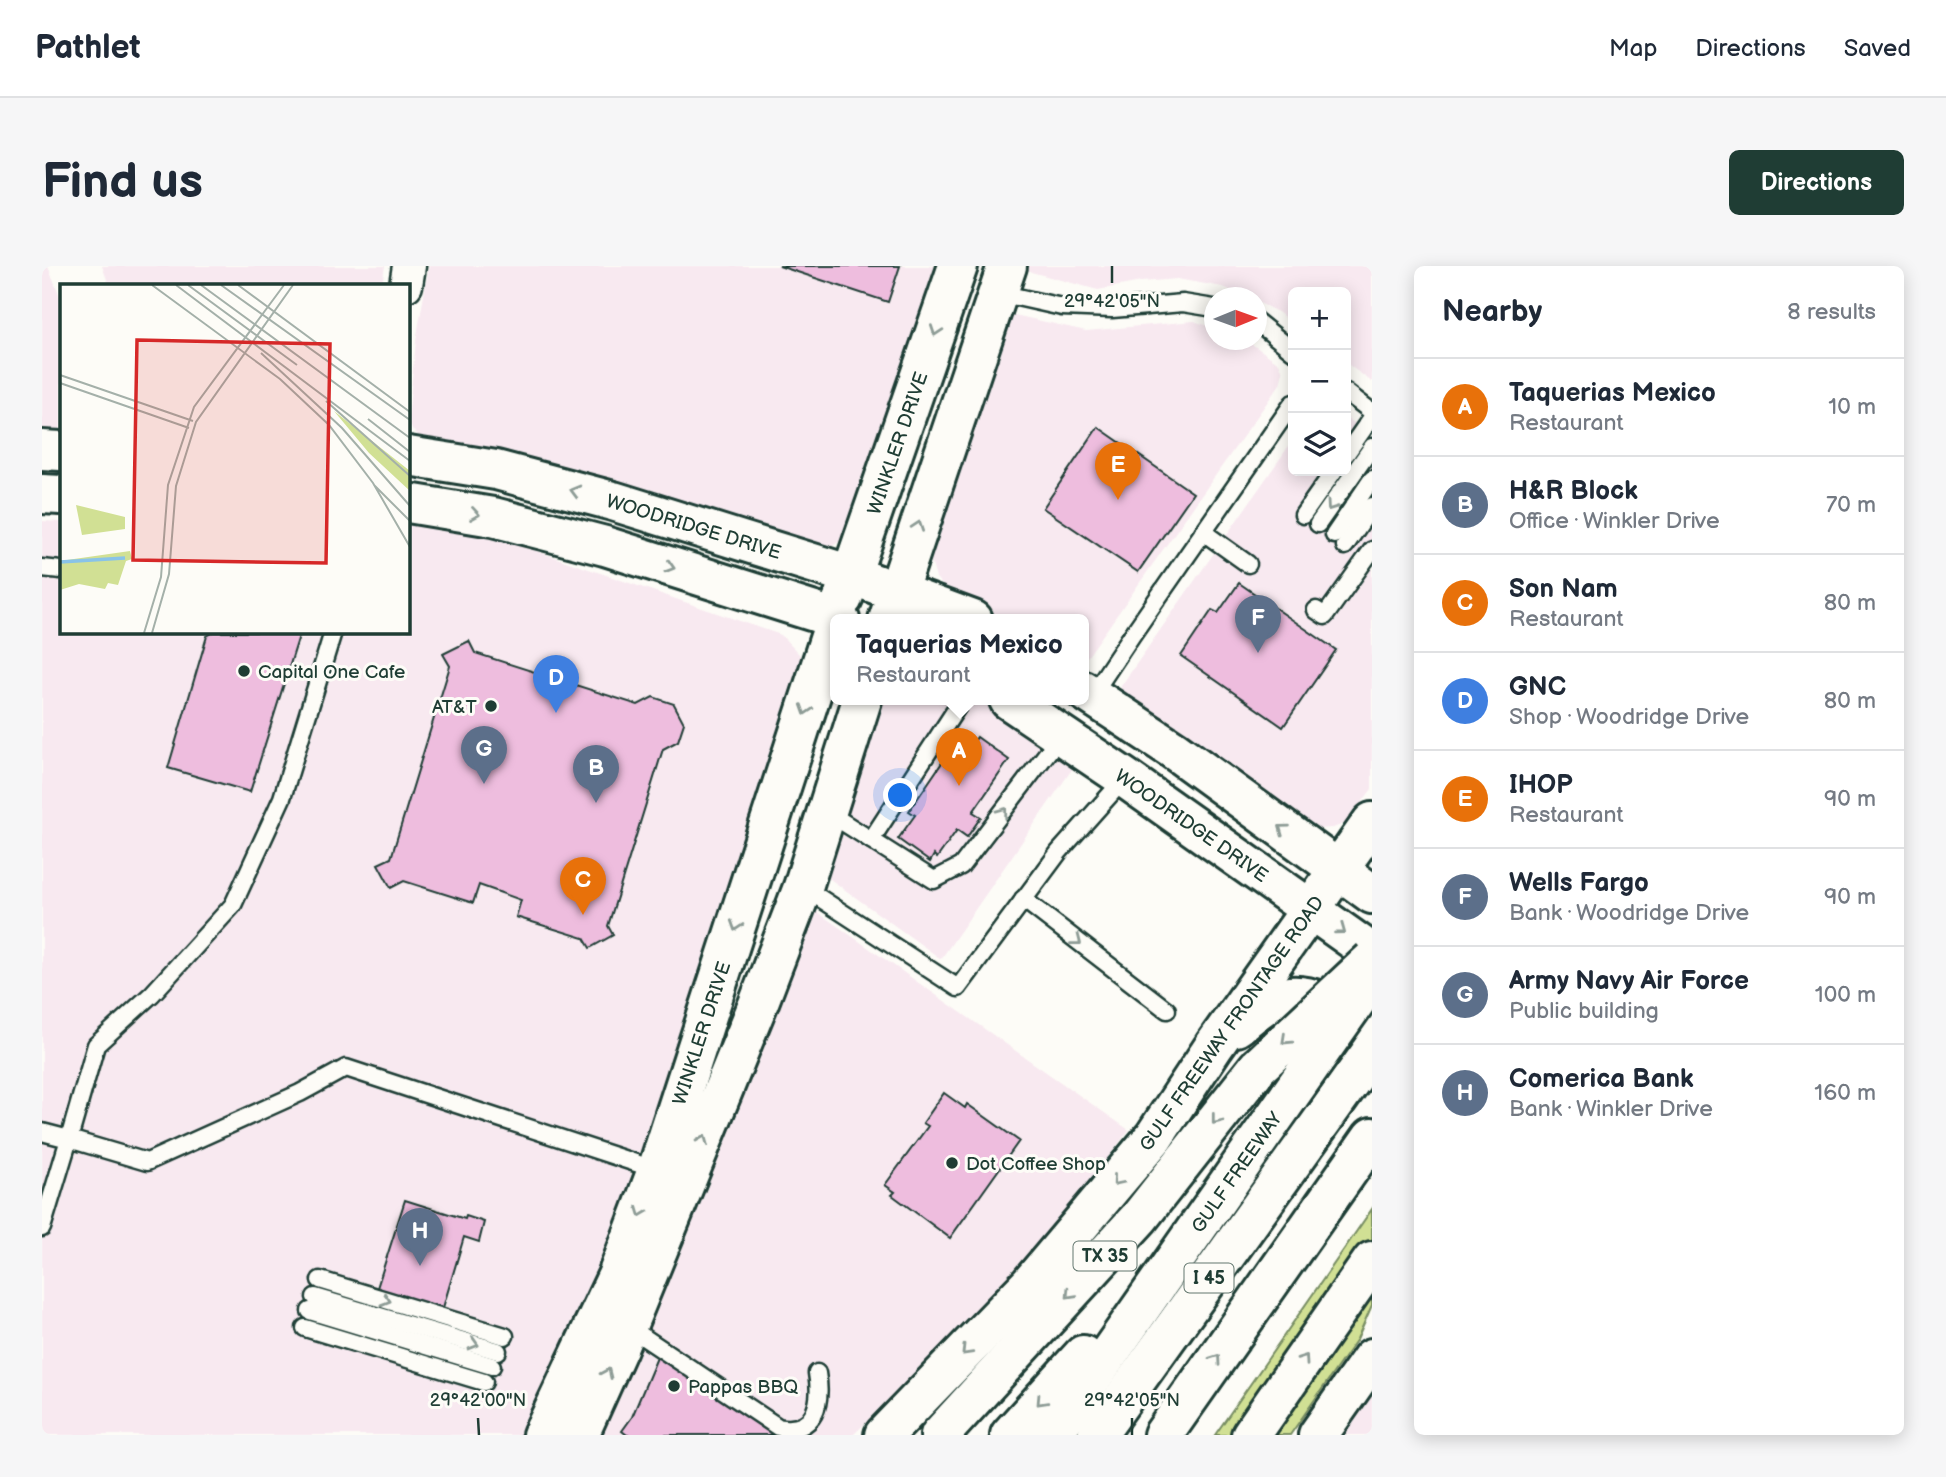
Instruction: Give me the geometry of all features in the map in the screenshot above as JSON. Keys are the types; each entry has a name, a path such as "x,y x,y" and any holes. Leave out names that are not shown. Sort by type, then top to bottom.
{"main road":[{"path":"892,605 1002,279 956,273"},
{"name":"WINKLER DRIVE","path":"838,614 956,273"},
{"path":"42,450 60,451"},
{"name":"WOODRIDGE DRIVE","path":"410,456 496,470 570,489 851,575 892,605 941,614"},
{"path":"42,494 60,495"},
{"path":"410,503 493,517 605,547 830,618"},
{"name":"WINKLER DRIVE","path":"579,1435 627,1326 830,640"},
{"path":"1089,694 1174,750 1372,894"},
{"name":"WINKLER DRIVE","path":"542,1435 617,1276 672,1174 803,887 860,705"},
{"name":"WOODRIDGE DRIVE","path":"1016,705 1125,778 1372,953"},
{"name":"GULF FREEWAY FRONTAGE ROAD","path":"884,1435 1047,1264 1154,1138 1214,1046 1372,822"},
{"name":"TX 35","path":"940,1435 1139,1218 1258,1067 1372,960"},
{"name":"GULF FREEWAY","path":"1052,1435 1372,977"},
{"path":"1214,1046 1257,1010 1278,998 1320,1000 1372,1034"},
{"name":"GULF FREEWAY","path":"1097,1435 1372,1051"},
{"name":"I 45","path":"1163,1435 1368,1143"},
{"name":"TX 35","path":"1010,1435 1186,1242"},
{"path":"1251,1435 1372,1261"},
{"path":"1318,1435 1372,1357"}],"street":[{"path":"406,284 409,266"}],"lane":[{"path":"1002,279 1062,307 1112,309 1183,303 1204,306"},
{"path":"1267,330 1292,350"},
{"path":"1351,396 1372,415 1351,446"},
{"path":"1089,692 1288,410"},
{"path":"1318,524 1372,447"},
{"path":"1303,515 1330,476"},
{"path":"1372,480 1339,540 1372,506"},
{"path":"1203,532 1248,564"},
{"path":"1315,610 1325,616 1372,550"},
{"path":"42,568 60,570"},
{"path":"42,1228 96,1045 152,994 233,905 282,798 332,634"},
{"path":"871,840 959,705"},
{"path":"827,812 934,880 961,866 1061,735"},
{"path":"803,887 958,988 1059,852 1125,778"},
{"path":"1023,900 1167,1010"},
{"path":"42,1132 147,1162 300,1093 346,1068 672,1174"},
{"path":"313,1304 498,1351 320,1280"},
{"path":"627,1326 778,1427 789,1430 808,1424 813,1418 820,1389 817,1373"},
{"path":"305,1328 484,1382"}],"shaded area":[{"path":"42,266 48,266 60,296 60,432 42,431"},
{"path":"102,266 385,266 382,284 109,284"},
{"path":"429,266 941,266 846,537 831,547 810,547 423,439 412,430 410,424 416,341"},
{"path":"1023,266 1372,266 1372,382 1351,367 1351,287 1288,287 1288,320 1267,307 1267,287 1223,287 1177,279 1098,290 1031,272"},
{"path":"1010,314 1086,331 1194,321 1204,324 1204,350 1260,350 1279,363 1283,372 1280,384 1089,655 1089,614 996,614 948,591 936,578 931,561 933,543"},
{"path":"1351,421 1372,436 1372,789 1346,823 1333,828 1318,829 1304,825 1121,694 1121,686 1288,447 1288,476 1351,476"},
{"path":"42,521 60,522 60,634 410,634 410,521 478,531 781,635 800,655 803,671 676,1085 534,1435 42,1435"},
{"path":"879,705 987,705 1075,765 941,959 823,874"},
{"path":"813,909 1129,1130 1057,1224 963,1331 853,1435 598,1435 755,1070 784,996"},
{"path":"1372,1392 1372,1435 1342,1435"}],"green space":[{"path":"1372,1209 1372,1305 1357,1339 1290,1435 1215,1435"}],"building":[{"path":"779,266 900,266 888,302"},
{"path":"1098,427 1193,493 1138,572 1043,508"},
{"path":"1239,583 1336,650 1283,727 1181,656 1212,610 1218,613"},
{"path":"302,634 299,636 250,792 168,768 207,636"},
{"path":"469,641 475,653 638,705 653,697 674,704 684,723 678,741 663,749 608,926 613,935 590,948 584,938 516,917 521,900 479,885 473,903 404,881 391,888 378,864 391,858 450,666 443,654"},
{"path":"977,737 1009,760 973,812 981,817 967,837 957,830 937,858 934,855 930,862 898,839 915,815 909,811 952,748 964,756"},
{"name":"Dot Coffee Shop","path":"944,1093 965,1108 967,1104 1019,1141 950,1238 892,1195 895,1192 885,1185 928,1126 923,1123"},
{"path":"405,1200 465,1219 466,1216 484,1222 479,1242 464,1237 442,1311 376,1291"},
{"name":"Pappas BBQ","path":"658,1355 774,1435 627,1435 622,1431 632,1417"}],"place":[{"name":"IHOP","path":"1118,500"},
{"name":"Wells Fargo","path":"1258,653"},
{"name":"Capital One Cafe","path":"244,671"},
{"name":"AT&T","path":"491,706"},
{"name":"GNC","path":"556,713"},
{"name":"Army Navy Air Force","path":"484,784"},
{"name":"Taquerias Mexico","path":"959,786"},
{"name":"H&R Block","path":"596,803"},
{"name":"Son Nam","path":"583,915"},
{"name":"Dot Coffee Shop","path":"952,1163"},
{"name":"Comerica Bank","path":"420,1266"},
{"name":"Pappas BBQ","path":"674,1386"}]}
